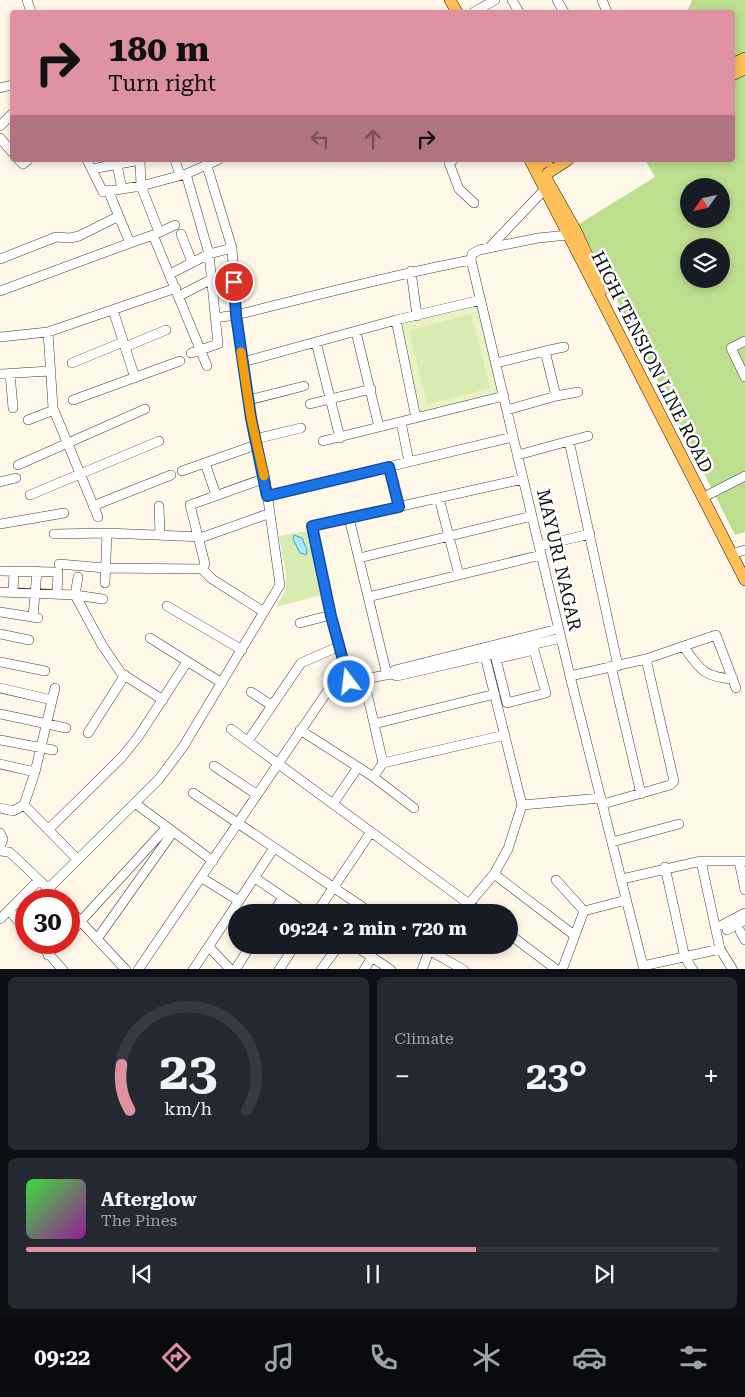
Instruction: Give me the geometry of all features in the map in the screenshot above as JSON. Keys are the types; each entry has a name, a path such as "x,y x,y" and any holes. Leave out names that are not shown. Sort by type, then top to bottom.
{"main road":[{"path":"442,0 452,10"},
{"path":"565,162 548,173 546,178 572,233"},
{"name":"HIGH TENSION LINE ROAD","path":"538,163 545,189 572,233 745,580"},
{"name":"HIGH TENSION LINE ROAD","path":"642,372 708,495 742,551 745,566"}],"street":[{"path":"479,10 495,0"},
{"path":"0,126 10,116"},
{"path":"0,138 10,150"},
{"path":"89,162 103,192 141,186 183,175 214,162"},
{"path":"92,170 128,162"},
{"path":"140,162 141,186 156,234 207,366"},
{"path":"176,162 183,175 209,254 216,318 218,344 192,353"},
{"path":"450,162 449,163 459,189 474,203"},
{"path":"117,164 122,189"},
{"path":"0,851 9,852 48,889 160,779 183,747 280,585 267,496 254,442 242,362 236,315 232,248 207,166"},
{"path":"488,248 545,189"},
{"path":"108,190 130,243"},
{"path":"0,259 56,237 70,238 79,236 119,216"},
{"path":"0,291 156,234 175,225"},
{"path":"216,318 380,281 410,271 471,260 475,251 572,233"},
{"path":"181,234 192,262"},
{"path":"170,274 209,254 232,248"},
{"name":"MAYURI NAGAR","path":"471,260 570,676 643,968"},
{"path":"410,271 417,316"},
{"path":"0,337 48,332 113,310 177,292 212,279"},
{"path":"242,362 396,320 481,300"},
{"path":"113,310 135,378"},
{"path":"396,320 416,418"},
{"path":"72,363 166,330"},
{"path":"48,332 54,410 66,444 98,517"},
{"path":"356,332 379,427"},
{"path":"744,371 731,348 745,341"},
{"path":"316,342 332,398 340,438"},
{"path":"496,363 564,347"},
{"path":"545,351 556,396"},
{"path":"73,400 180,361"},
{"path":"0,374 50,371"},
{"path":"10,373 13,408"},
{"path":"249,400 304,386"},
{"path":"310,404 371,389"},
{"path":"507,410 556,396 578,392"},
{"path":"323,441 504,396"},
{"path":"18,465 145,409"},
{"path":"28,420 54,410"},
{"path":"401,422 409,462"},
{"path":"182,471 254,442 301,428"},
{"path":"518,455 588,436"},
{"path":"267,496 513,437"},
{"path":"30,495 159,441"},
{"path":"569,441 590,534 614,666 641,794"},
{"path":"205,463 216,495"},
{"path":"389,467 399,507"},
{"path":"92,506 171,475"},
{"path":"708,495 745,476"},
{"path":"0,482 16,478"},
{"path":"349,682 331,616 312,526 523,479"},
{"path":"202,569 204,564 190,505 260,480"},
{"path":"439,498 459,575"},
{"path":"160,506 160,535"},
{"path":"1,520 64,513"},
{"path":"54,534 106,533 198,537 265,515"},
{"path":"359,558 532,516"},
{"path":"349,518 389,674"},
{"path":"105,583 106,533"},
{"path":"368,597 459,575 590,534"},
{"path":"59,564 105,568 202,569 212,579 264,612"},
{"path":"0,571 58,572 57,594"},
{"path":"12,592 14,571"},
{"path":"0,612 36,618 37,571"},
{"path":"78,577 75,595 102,646 125,675 163,700"},
{"path":"0,595 12,592 75,595 103,599"},
{"path":"167,606 242,650"},
{"path":"300,622 331,616"},
{"path":"139,969 329,689 349,682 389,674 397,676 484,652 511,648 560,633"},
{"path":"0,634 29,640"},
{"path":"570,676 646,659 716,635 736,688"},
{"path":"150,638 222,683"},
{"path":"248,741 301,663 340,646"},
{"path":"683,646 704,673 717,678 733,679"},
{"path":"511,648 535,651 545,694 507,703 496,659 511,648"},
{"path":"231,729 469,904 494,874 508,849 522,805 484,652"},
{"path":"522,805 602,801 641,794 672,784 674,781 646,659"},
{"path":"0,662 45,671"},
{"path":"48,830 122,757 163,700 187,662"},
{"path":"88,733 125,675"},
{"path":"364,680 383,763"},
{"path":"0,688 52,700"},
{"path":"0,808 13,811 24,805 35,772 55,688"},
{"path":"251,692 271,705"},
{"path":"374,724 495,694"},
{"path":"0,714 66,728"},
{"path":"300,730 372,776 414,808"},
{"path":"372,776 376,774 383,763 505,735"},
{"path":"0,740 53,750"},
{"path":"0,764 35,772"},
{"path":"214,766 256,794"},
{"path":"333,804 358,767"},
{"path":"193,792 357,904"},
{"path":"136,804 213,861"},
{"path":"24,805 77,859"},
{"path":"612,842 678,824"},
{"path":"125,969 81,921 170,830"},
{"path":"97,939 170,830"},
{"path":"323,904 371,832"},
{"path":"0,833 3,839 0,847"},
{"path":"194,969 274,848"},
{"path":"622,878 665,867 701,861 742,860 745,890"},
{"path":"701,861 720,950 732,969"},
{"path":"665,867 685,958 692,969"},
{"path":"494,874 574,935"},
{"path":"202,878 239,901"},
{"path":"255,878 292,904"},
{"path":"0,919 39,880"},
{"path":"556,880 584,911"},
{"path":"279,904 283,898"},
{"path":"584,911 626,900"},
{"path":"8,910 15,918"},
{"path":"562,969 584,911"},
{"path":"724,927 744,922 745,940"},
{"path":"518,941 556,969"},
{"path":"209,947 230,969"},
{"path":"643,968 720,950"},
{"path":"236,969 245,954"},
{"path":"280,969 289,954"},
{"path":"322,969 333,954"},
{"path":"368,954 390,969"},
{"path":"422,969 429,954"},
{"path":"441,954 463,969"},
{"path":"48,955 62,969"},
{"path":"365,969 372,957"}],"green space":[{"path":"692,0 745,0 745,532 735,535 579,224 655,177 646,162 735,162 735,10 688,10"},
{"path":"477,305 499,394 421,412 399,323"},
{"path":"477,305 499,394 421,412 399,323","holes":["471,314 490,388 427,404 409,330"]},
{"path":"311,530 325,594 276,607 286,589 286,574 279,536"}],"water":[{"path":"294,535 302,538 307,550 306,555 300,553 293,539"}],"slow traffic":[{"path":"241,352 251,418 264,476"}],"route":[{"path":"234,282 236,315 251,418 267,496 389,467 399,507 312,526 331,616 349,682"}]}
